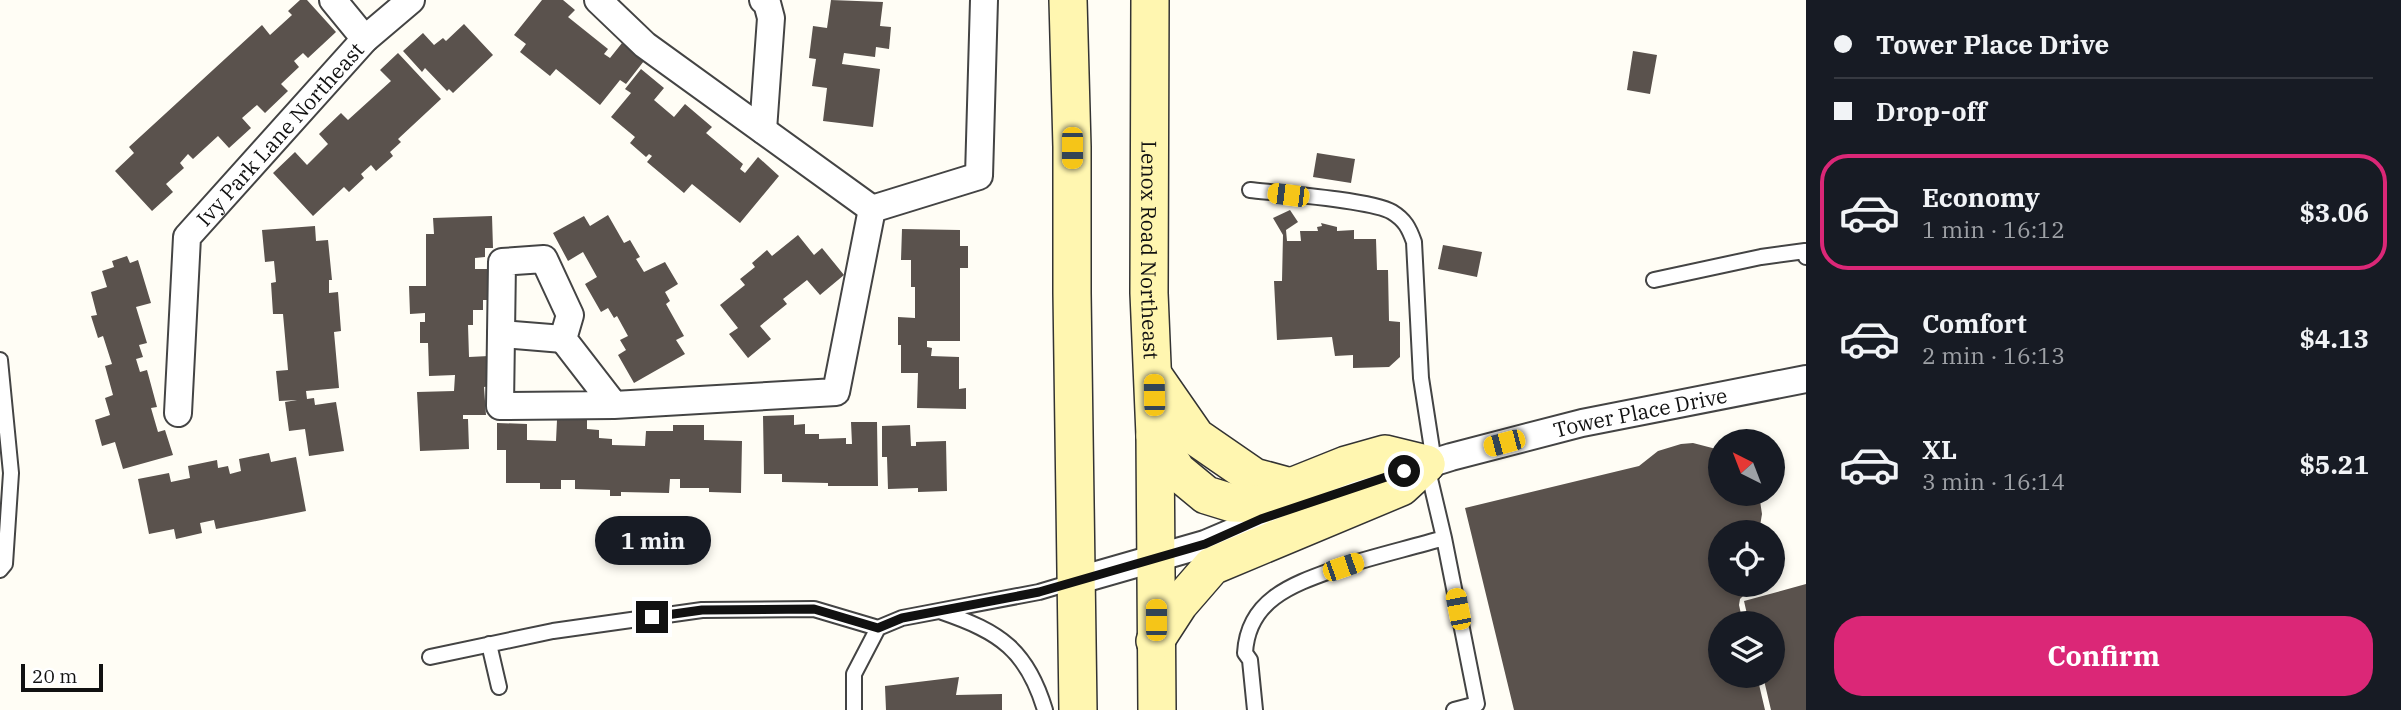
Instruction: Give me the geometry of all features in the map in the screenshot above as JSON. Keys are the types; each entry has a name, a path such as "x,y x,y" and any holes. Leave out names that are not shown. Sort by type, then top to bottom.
{"main road":[{"path":"1068,0 1078,710"},
{"name":"Lenox Road Northeast","path":"1150,0 1149,293 1155,436 1157,710"},
{"path":"1153,375 1196,437 1254,477 1291,487"},
{"path":"1155,436 1177,471 1206,495 1232,503 1264,503 1291,487 1346,465 1385,454 1430,463"},
{"path":"1155,641 1179,604 1212,566 1401,487 1430,463"}],"street":[{"path":"333,0 365,39"},
{"name":"Ivy Park Lane Northeast","path":"178,413 187,237 365,39 411,0"},
{"path":"598,0 645,45 872,209"},
{"path":"762,0 767,3 772,18 763,130"},
{"path":"872,209 979,176 984,0"},
{"path":"563,339 570,315 544,259 502,262 500,406 614,405 836,393 872,209"},
{"path":"501,334 563,339 614,405"},
{"name":"Tower Place Drive","path":"1076,581 1205,544 1282,511 1430,463 1582,423 1806,379"}],"lane":[{"path":"1250,190 1363,204 1390,210 1408,224 1414,242 1421,378 1430,463 1478,707 1454,710"},
{"path":"1654,279 1761,257 1805,251 1806,257"},
{"path":"0,360 11,473 5,564 0,570"},
{"path":"1255,710 1250,660 1245,653 1245,645 1250,629 1262,608 1295,583 1444,538"},
{"path":"430,657 553,631 702,610 814,609 878,628 902,618 1039,592 1076,581"},
{"path":"941,612 964,620 1005,641 1023,660 1038,687 1045,710"},
{"path":"854,710 854,674 878,628"},
{"path":"489,644 499,687"}],"building":[{"path":"300,0 307,0 336,32 308,58 303,53 294,61 299,67 281,84 288,91 265,113 257,105 242,118 251,128 229,148 218,136 193,159 188,154 180,163 184,168 166,184 173,192 152,211 115,171 134,153 129,147 262,25 270,35 292,15 288,11"},
{"path":"542,0 563,0 575,10 568,17 608,49 604,54 610,58 622,43 644,61 626,84 620,80 600,105 556,69 550,76 520,52 526,44 514,35"},
{"path":"831,0 883,2 880,26 891,27 889,49 876,47 875,57 844,53 842,64 880,69 873,127 823,121 827,88 812,86 816,59 809,58 813,26 827,28"},
{"path":"464,24 493,55 453,93 449,89 447,91 425,68 422,72 403,51 423,33 434,45 443,38 446,41"},
{"path":"1633,51 1657,55 1650,94 1627,90"},
{"path":"398,53 441,99 398,139 401,142 390,152 393,156 376,171 371,165 361,174 364,178 349,192 344,187 313,216 273,173 295,152 307,165 328,144 319,134 341,113 348,120 391,81 380,70"},
{"path":"641,69 664,88 654,100 674,117 685,104 712,127 706,133 743,164 740,169 745,173 758,157 779,176 740,223 692,184 684,193 647,162 652,156 649,154 646,157 630,143 635,137 611,117 631,93 625,89"},
{"path":"1317,153 1355,159 1351,183 1313,177"},
{"path":"1290,210 1298,222 1286,230 1287,241 1301,241 1300,231 1318,231 1317,227 1322,226 1321,223 1337,227 1337,231 1354,230 1354,239 1376,239 1377,270 1388,270 1389,321 1400,322 1400,357 1389,367 1353,368 1353,355 1335,356 1332,337 1277,340 1274,281 1282,281 1283,235 1273,218"},
{"path":"608,215 624,243 630,240 640,257 636,259 644,272 665,262 678,284 665,292 670,301 666,304 684,336 676,340 685,354 634,383 618,355 626,350 620,340 628,336 617,316 614,318 608,308 601,312 585,284 597,277 583,252 568,261 553,233 584,216 590,226"},
{"path":"492,216 493,248 485,248 485,257 475,258 475,269 490,269 491,300 483,300 483,310 473,310 473,325 468,325 469,357 489,356 490,386 484,387 486,415 463,415 463,419 468,419 469,449 420,451 417,392 454,391 455,375 429,376 428,343 420,343 420,322 425,322 425,313 410,314 409,286 426,286 426,234 434,234 433,218"},
{"path":"315,226 316,241 328,240 332,280 329,280 329,293 338,292 341,331 334,332 339,388 306,391 307,399 314,398 315,405 336,402 344,451 309,456 305,429 289,431 285,402 297,400 279,401 276,371 288,370 283,314 273,314 271,283 276,282 274,261 265,262 262,230"},
{"path":"902,229 960,230 960,246 968,246 968,268 960,268 960,341 927,341 927,347 932,348 931,356 959,357 959,389 966,388 966,409 917,408 918,373 901,373 898,317 915,318 915,287 911,287 911,260 901,260"},
{"path":"798,235 814,255 822,248 844,275 820,295 807,280 783,299 787,304 760,326 771,339 748,358 729,334 738,328 720,305 745,285 740,279 755,267 752,263 767,250 772,256"},
{"path":"1443,245 1482,252 1477,277 1438,269"},
{"path":"127,256 130,263 138,260 151,303 136,307 147,343 139,345 143,357 136,359 140,372 147,370 157,407 151,408 158,432 165,430 173,455 123,469 115,442 102,446 95,420 110,415 105,398 113,395 105,366 112,364 103,336 98,338 91,316 97,315 91,292 107,287 102,271 114,267 112,261"},
{"path":"794,415 794,425 805,424 805,434 819,434 819,439 846,438 846,444 852,444 851,422 877,422 878,486 782,482 782,474 764,474 763,416"},
{"path":"557,420 587,420 587,429 599,430 599,438 612,439 612,445 645,446 646,431 673,431 673,425 704,425 704,440 742,441 741,493 709,492 709,488 680,488 680,479 670,479 669,493 621,492 621,496 610,496 610,490 575,489 575,480 561,480 561,489 540,489 540,483 506,483 506,450 497,450 497,423 527,424 527,440 556,441"},
{"path":"910,425 911,446 916,446 916,442 946,441 947,491 888,489 887,457 882,457 882,426"},
{"path":"1693,443 1708,447 1708,506 1761,506 1761,520 1708,520 1708,597 1742,597 1740,611 1708,611 1708,688 1760,688 1765,710 1514,710 1465,508 1639,466 1658,451"},
{"path":"269,453 271,462 296,457 306,511 216,529 214,520 200,523 202,533 176,539 174,529 149,534 138,479 169,473 171,482 190,478 188,466 217,460 218,468 228,466 230,474 241,471 239,459"},
{"path":"1806,584 1806,710 1771,710 1766,688 1785,688 1785,611 1746,611 1744,601 1759,597 1785,597 1785,590"},
{"path":"959,677 956,695 1002,694 1002,710 886,710 885,686"}],"route":[{"path":"652,617 702,610 814,609 878,628 902,618 1039,592 1205,544 1292,507 1404,471"}]}
